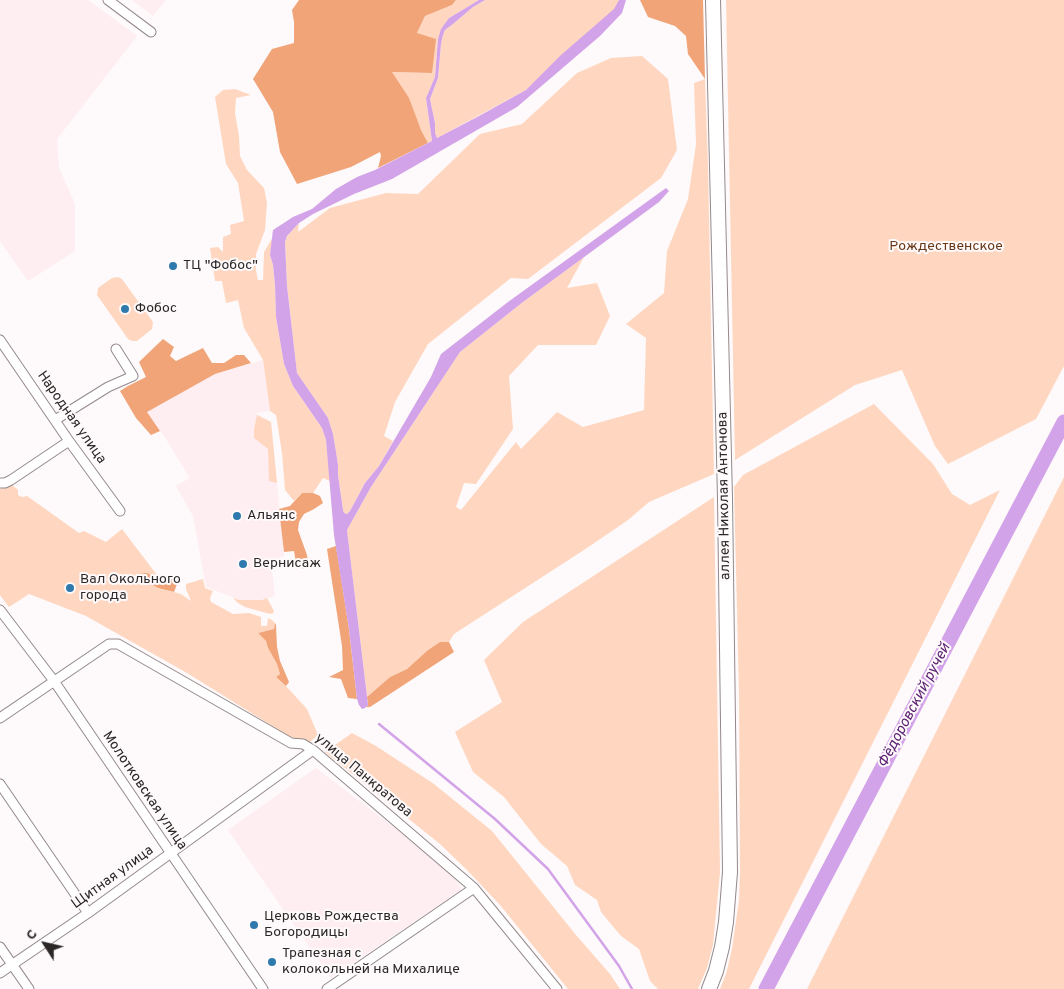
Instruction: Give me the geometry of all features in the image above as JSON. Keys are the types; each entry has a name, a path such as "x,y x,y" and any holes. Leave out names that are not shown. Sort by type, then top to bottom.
{"main road":[{"name":"аллея Николая Антонова","path":"710,989 724,938 730,872 725,498 713,0"}],"street":[{"path":"108,0 151,32"},
{"name":"Народная улица","path":"0,340 69,441 120,511"},
{"path":"55,420 108,387 133,376 116,349"},
{"path":"0,483 11,480 69,441"},
{"name":"Молотковская улица","path":"0,610 54,681 263,989"},
{"name":"улица Панкратова","path":"54,681 109,644 118,644 291,743 303,744 313,750 474,888 557,989"},
{"path":"0,718 54,681"},
{"name":"Щитная улица","path":"0,973 313,750"},
{"path":"0,784 88,912"},
{"path":"328,989 474,888"},
{"path":"0,947 29,989"}],"shaded area":[{"path":"0,0 88,0 137,36 57,139 59,168 75,204 75,251 28,281 0,241"},
{"path":"132,0 166,0 153,16"},
{"path":"299,0 456,0 452,5 425,16 417,33 436,39 432,73 392,72 409,98 428,143 378,168 380,152 351,167 297,184 280,152 273,112 253,79 272,49 294,43 292,10"},
{"path":"479,0 485,0 473,7 445,30 443,35 438,78 430,99 437,138 526,90 561,55 614,9 619,0 626,0 622,13 600,36 517,107 392,179 354,194 313,214 299,223 287,236 285,242 287,286 297,373 328,418 333,434 344,513 347,514 350,511 365,483 379,466 431,377 441,354 508,302 666,188 669,191 659,202 523,302 460,352 371,487 347,530 368,705 362,709 357,699 349,629 334,535 326,440 322,428 293,386 284,364 276,317 275,285 270,255 273,230 293,217 312,209 336,189 357,177 432,141 426,98 435,77 438,39 441,29 449,18"},
{"path":"640,0 703,0 705,79 688,54 686,36 675,26 648,17"},
{"path":"163,339 174,347 170,356 176,361 203,348 212,363 224,363 236,355 244,355 251,363 215,374 147,412 160,431 151,435 136,418 120,391 146,377 139,362"},
{"path":"263,360 270,411 255,413 271,422 284,556 280,557 280,560 271,562 275,596 262,600 240,600 206,587 193,516 176,486 190,478 166,439 146,412 215,374"},
{"path":"302,493 313,493 320,496 323,503 304,514 299,522 298,530 307,555 308,564 303,569 296,563 294,551 284,552 279,509 290,506"},
{"path":"336,546 349,629 357,699 348,698 341,679 329,677 343,670 342,646 327,549"},
{"path":"147,573 160,579 167,577 179,579 174,592 158,588 144,580 139,574"},
{"path":"275,623 280,661 289,682 286,686 276,677 280,674 277,664 266,641 258,633 274,629"},
{"path":"440,642 449,642 454,652 370,707 366,707 368,705 367,697 390,677 407,669"},
{"path":"316,768 446,867 462,889 331,978 228,830"}],"green space":[{"path":"456,0 479,0 449,18 438,39 435,77 426,98 432,141 428,143 391,72 432,73 417,33 425,16 452,5"},
{"path":"485,0 619,0 615,9 526,90 437,138 430,99 438,78 443,35 445,30 473,7"},
{"name":"Рождественское","path":"726,0 1064,0 1064,366 1036,419 948,464 935,446 902,370 855,385 735,460"},
{"path":"642,56 668,79 677,150 661,178 528,279 511,278 428,344 395,402 384,436 393,441 379,466 365,483 350,511 347,514 344,513 333,434 328,418 297,373 287,286 285,242 287,236 299,223 298,232 330,208 386,193 418,194 480,134 522,124 577,73 611,58"},
{"path":"705,79 714,474 649,502 628,520 587,548 454,634 449,642 440,642 428,650 407,669 390,677 367,697 347,530 371,487 460,352 584,257 567,288 597,283 610,316 596,345 538,345 509,376 513,429 476,484 464,483 456,507 461,510 516,442 521,449 557,412 583,427 644,410 646,338 626,324 664,293 667,251 688,199 696,144 694,83"},
{"path":"235,89 251,95 236,98 235,113 240,156 247,170 264,188 267,203 265,230 256,254 258,280 263,280 264,252 273,237 270,255 275,285 276,317 284,364 293,386 322,428 326,440 330,481 323,478 313,493 302,493 294,501 285,490 276,415 270,411 263,360 244,328 238,300 226,303 222,281 215,281 210,248 218,247 223,252 223,237 231,234 230,225 244,221 238,183 226,164 215,97 223,90"},
{"name":"Фобос","path":"118,277 122,279 153,322 152,329 137,341 128,339 97,295 98,288 112,278"},
{"path":"874,404 933,464 952,494 970,505 1000,490 749,989 720,989 732,949 739,900 740,872 739,694 734,487 743,475"},
{"path":"257,415 271,422 277,483 269,481 268,449 254,438"},
{"path":"1064,477 1064,989 807,989"},
{"path":"11,484 18,490 18,495 22,497 27,496 79,533 84,531 106,542 122,529 160,579 147,573 144,580 158,588 181,594 191,601 186,584 203,579 205,588 213,591 210,598 211,602 233,614 249,613 261,617 261,626 267,626 268,618 272,620 275,623 274,629 258,633 266,641 277,664 280,674 276,677 307,709 318,735 310,742 290,737 187,673 86,616 29,594 9,607 0,595 0,489"},
{"path":"714,497 720,872 713,945 707,968 698,989 658,989 650,981 639,949 621,936 601,912 597,900 575,885 567,866 541,844 504,797 473,772 455,732 502,702 484,660 523,622"},
{"path":"233,598 240,600 262,600 267,598 274,611 270,614 245,607"},
{"path":"352,733 376,746 434,784 492,831 610,974 620,989 568,989 500,905 468,871 440,844 325,752"}],"waterway":[{"name":"Фёдоровский ручей","path":"766,989 1064,422"},
{"path":"379,724 495,819 548,869 619,966 632,989"}],"place":[{"name":"ТЦ \"Фобос\"","path":"173,266"},
{"name":"Фобос","path":"125,309"},
{"name":"Альянс","path":"237,516"},
{"name":"Вернисаж","path":"243,564"},
{"name":"Вал Окольного города","path":"70,588"},
{"name":"Церковь Рождества Богородицы","path":"254,925"},
{"name":"Трапезная с колокольней на Михалице","path":"272,962"}]}
